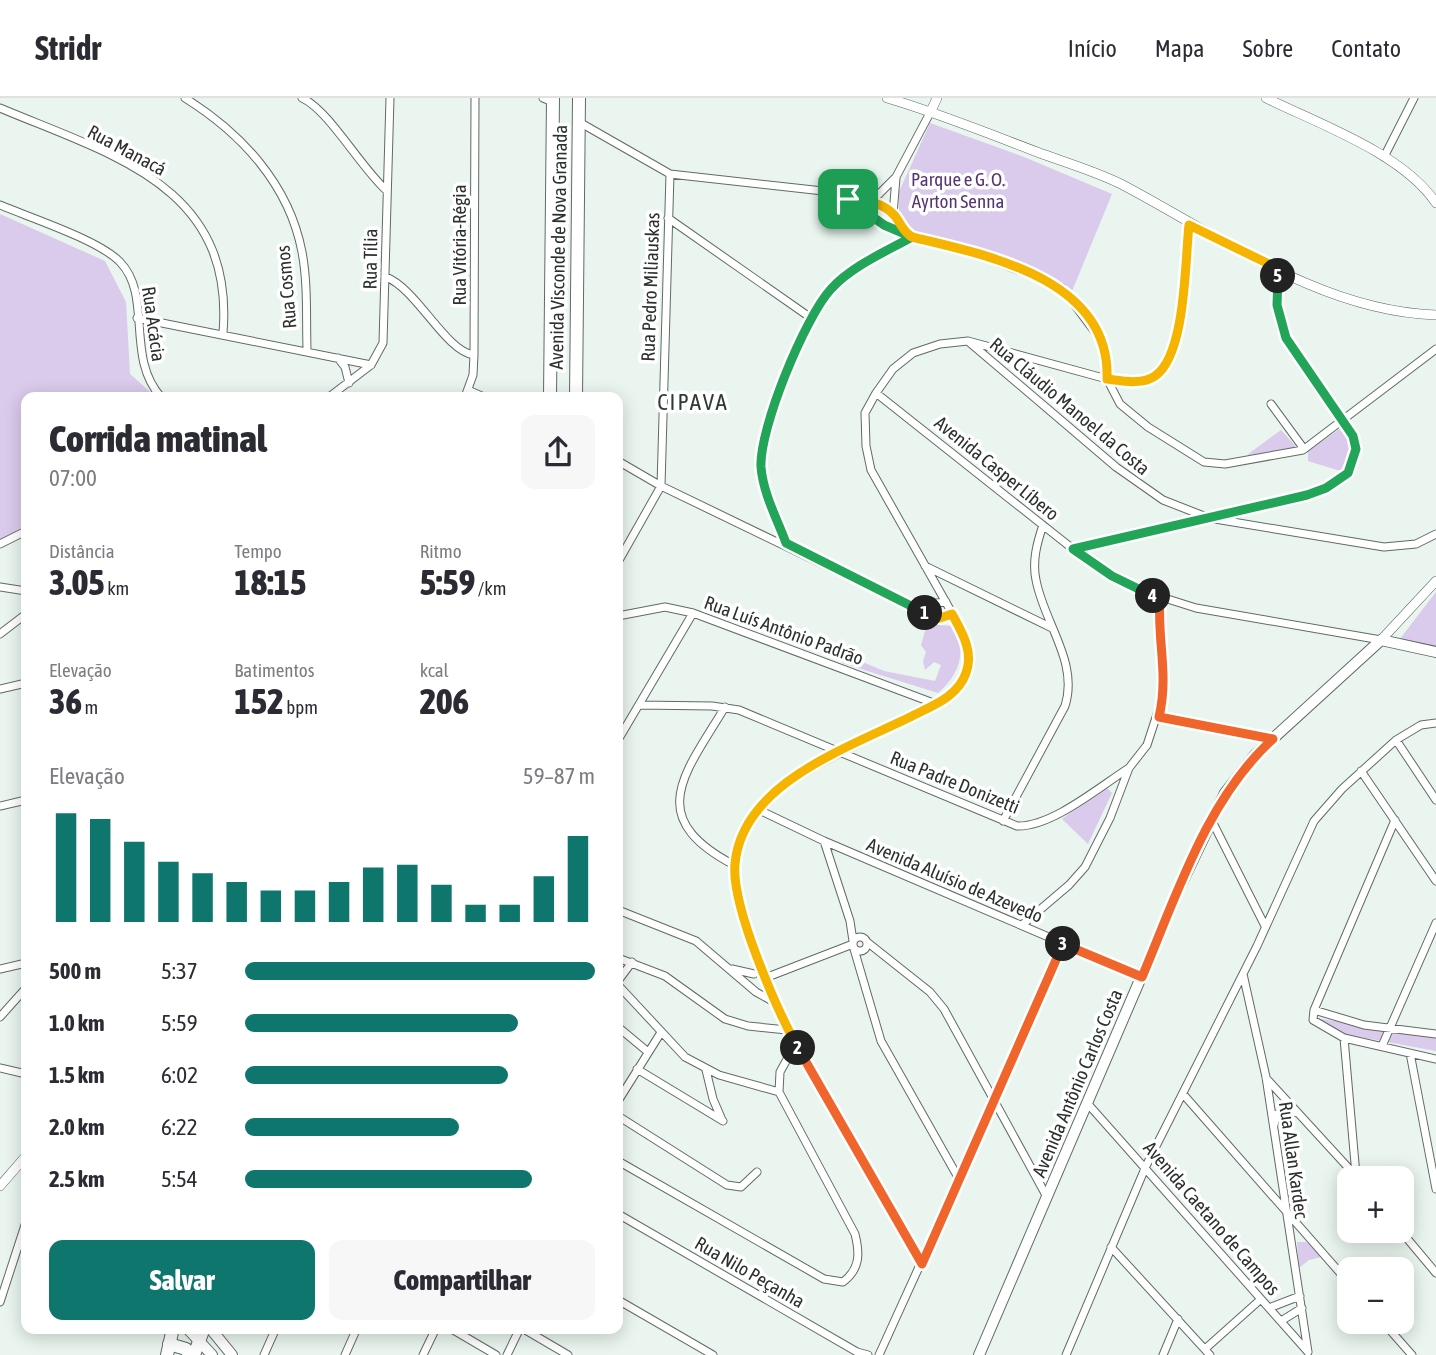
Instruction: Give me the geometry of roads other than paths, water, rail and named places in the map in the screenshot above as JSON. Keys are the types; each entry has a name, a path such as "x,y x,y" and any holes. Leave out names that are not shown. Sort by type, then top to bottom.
{"main road":[{"name":"Avenida Visconde de Nova Granada","path":"576,392 579,98"},
{"path":"550,99 550,392"},
{"path":"1381,640 1436,652"},
{"name":"Avenida Antônio Carlos Costa","path":"979,1355 1142,977 1212,821 1237,775 1381,640"},
{"path":"193,1334 212,1355"},
{"path":"194,1355 202,1334"},
{"path":"215,1334 232,1355"},
{"path":"168,1349 186,1349 189,1355"}],"street":[{"name":"Rua Cosmos","path":"185,98 222,122 245,144 279,193 302,251 307,349"},
{"path":"302,98 317,107 368,174 387,191"},
{"name":"Rua Tília","path":"336,392 371,365 383,343 390,98"},
{"name":"Rua Vitória-Régia","path":"467,392 474,355 475,98"},
{"path":"887,98 931,111 1119,184 1189,225 1318,288 1385,310 1436,315"},
{"path":"872,201 897,177 937,98"},
{"path":"1266,98 1384,158 1410,175 1436,203"},
{"path":"1384,158 1414,98"},
{"name":"Rua Manacá","path":"0,108 106,153 176,196 207,234 217,258 223,285 223,333"},
{"path":"578,122 670,174 744,185 813,188 848,199 872,201 893,214 905,233"},
{"name":"Rua Pedro Miliauskas","path":"661,486 670,174"},
{"path":"893,214 897,177"},
{"path":"848,199 884,225 912,237 981,255 1062,288 1098,336 1106,354 1107,379 1112,393 1133,415 1204,462 1225,464 1291,455 1304,449 1436,349"},
{"name":"Rua Acácia","path":"0,205 111,254 131,278 145,372 158,392"},
{"path":"668,218 811,318"},
{"path":"922,1264 787,1030 761,974 737,890 734,865 742,834 757,809 784,784 936,704 961,684 970,660 964,638 946,602 877,482 867,456 865,413 893,369 914,353 940,344 968,341 1107,379 1145,380 1157,375 1166,363 1178,333 1189,225"},
{"path":"786,543 763,479 762,444 778,396 811,318 822,300 841,280 912,237"},
{"path":"1073,549 1307,495 1339,481 1348,473 1356,449 1353,436 1281,328 1277,305 1279,269"},
{"path":"386,277 401,286 460,350 474,355"},
{"path":"137,318 307,349 371,365"},
{"name":"Rua Cláudio Manoel da Costa","path":"968,341 1136,482 1181,508 1209,518 1384,547 1401,547 1433,537"},
{"path":"338,358 345,367 349,383"},
{"name":"Avenida Casper Líbero","path":"876,393 1073,549 1112,576 1160,599 1381,640"},
{"path":"1271,404 1304,449"},
{"path":"623,464 661,486 786,543 936,618 952,614"},
{"path":"623,553 661,486"},
{"path":"1003,821 1065,706 1070,690 1068,669 1052,629 1035,569 1043,525"},
{"path":"0,544 21,534"},
{"path":"925,566 1052,629"},
{"name":"Avenida Antônio Carlos Costa","path":"1381,640 1436,581"},
{"path":"0,587 21,590"},
{"path":"1022,925 1069,885 1085,867 1110,818 1129,768 1147,745 1159,717 1164,693 1165,664 1160,599"},
{"path":"912,605 946,602"},
{"name":"Rua Luís Antônio Padrão","path":"623,615 665,607 693,613 936,704"},
{"path":"623,732 693,613"},
{"path":"0,634 21,618"},
{"path":"0,689 21,684"},
{"name":"Rua Padre Donizetti","path":"639,705 725,707 765,719 1003,821 1030,826 1042,822 1129,768"},
{"path":"725,707 684,775 678,798 681,816 693,839 734,865"},
{"path":"1159,717 1273,739"},
{"path":"1066,1355 1146,1166 1243,974 1314,821 1361,771 1396,740 1420,725 1436,723"},
{"path":"1396,740 1436,800"},
{"path":"1361,771 1436,881"},
{"path":"0,806 21,801"},
{"name":"Avenida Aluísio de Azevedo","path":"757,809 824,841 1142,977"},
{"path":"1395,820 1314,1010 1313,1024 1344,1038 1436,1059"},
{"path":"1212,821 1265,926"},
{"path":"824,841 859,945 860,973 881,1041 959,1180"},
{"path":"623,912 685,935 732,969 756,992 774,1002"},
{"path":"1381,1046 1436,923"},
{"path":"879,1355 994,1102 1061,943"},
{"path":"745,982 761,974 859,945 888,956 944,1009 1047,1196"},
{"path":"623,959 665,975 724,1019 748,1026 787,1030"},
{"path":"623,976 632,962"},
{"path":"0,969 21,965"},
{"path":"732,969 761,974"},
{"name":"Rua Allan Kardec","path":"1243,974 1266,1077 1285,1210 1310,1353"},
{"path":"623,989 660,1034 685,1057 706,1070 779,1092"},
{"path":"756,992 770,989"},
{"path":"0,1017 21,994"},
{"path":"1314,1010 1344,1020 1388,1029 1436,1034"},
{"path":"623,1031 648,1052"},
{"path":"623,1089 660,1034"},
{"path":"1344,1038 1356,1166"},
{"path":"623,1164 824,1279 843,1282 857,1265 859,1253 855,1234 779,1092 780,1072 796,1043"},
{"path":"1410,1053 1436,1189"},
{"path":"0,1068 21,1073"},
{"path":"637,1069 723,1121 709,1089 706,1070"},
{"path":"1266,1077 1347,1166"},
{"path":"1183,1094 1337,1269"},
{"name":"Avenida Caetano de Campos","path":"1088,1104 1310,1353"},
{"path":"1273,1130 1277,1114 1289,1111 1299,1114"},
{"path":"623,1119 727,1185 741,1187 757,1172"},
{"path":"1,1183 21,1166"},
{"name":"Rua Nilo Peçanha","path":"623,1216 846,1345 868,1355"},
{"path":"0,1302 21,1237"},
{"path":"1411,1243 1436,1273"},
{"path":"1111,1247 1208,1352 1261,1299"},
{"path":"1269,1308 1300,1296"},
{"path":"623,1303 713,1355"},
{"path":"1281,1321 1302,1308"},
{"path":"1163,1355 1178,1319"},
{"path":"264,1355 273,1334"},
{"path":"345,1355 354,1334"},
{"path":"424,1355 433,1334"},
{"path":"460,1334 496,1355"},
{"path":"507,1355 518,1334"},
{"path":"531,1334 568,1355"},
{"path":"1393,1334 1412,1355"}],"district":[{"name":"CIPAVA","path":"693,402"}],"park label":[{"name":"Parque e G. O. Ayrton Senna","path":"958,190"}]}
